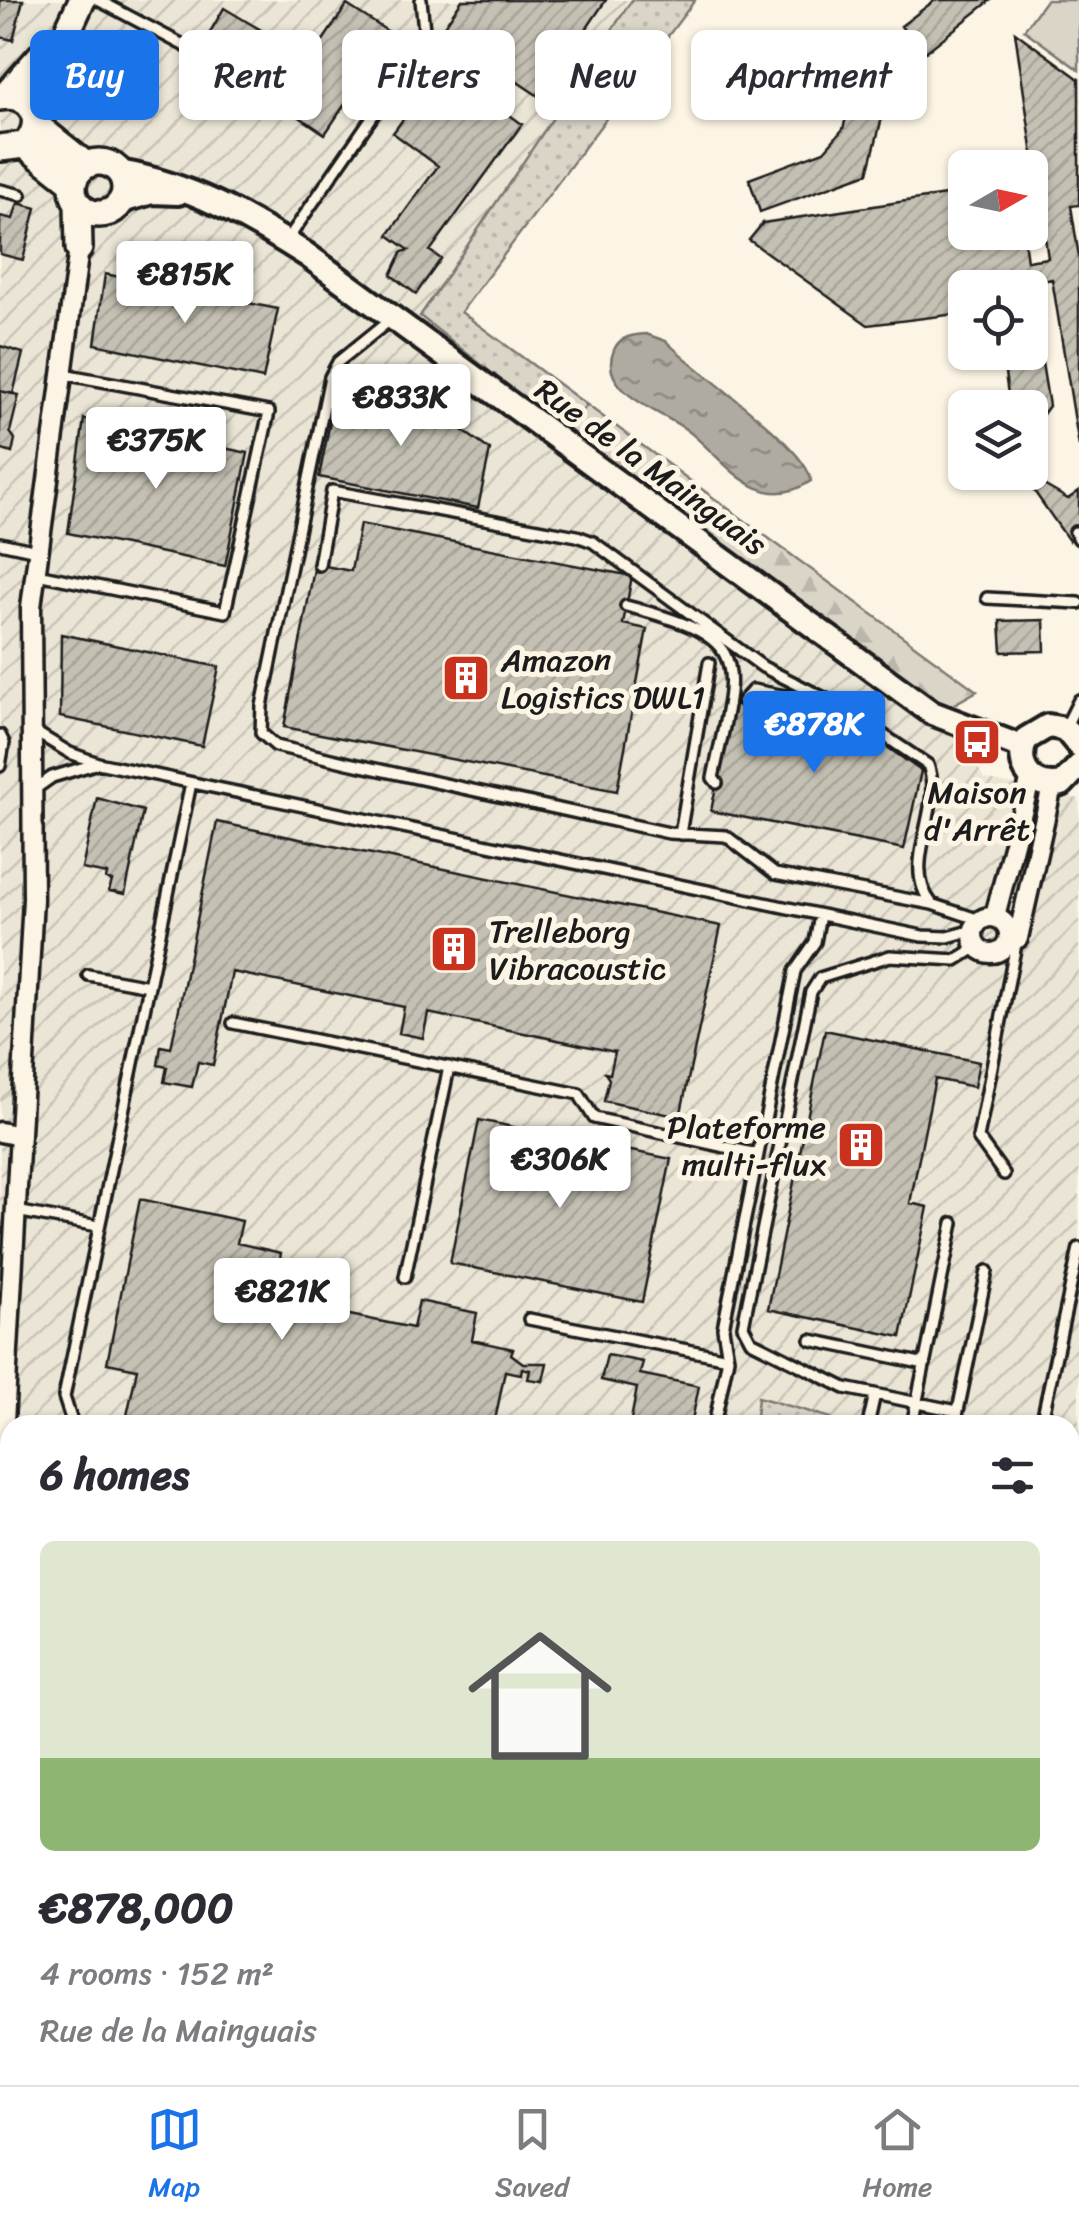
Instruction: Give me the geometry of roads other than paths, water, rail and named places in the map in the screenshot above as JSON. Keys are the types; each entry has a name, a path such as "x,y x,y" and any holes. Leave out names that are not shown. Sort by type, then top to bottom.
{"main road":[{"path":"3,96 76,12"},
{"path":"24,132 76,12"},
{"path":"3,96 21,97 24,132 79,184 90,213 114,207"},
{"path":"104,162 120,172 125,186 114,207 80,248 79,184 104,162"}],"street":[{"name":"Rue de la Mainguais","path":"120,172 155,178 197,194 240,213 286,242 932,713 1022,747"},
{"name":"Rue de la Mainguais","path":"114,207 152,192 197,194"},
{"path":"4,1415 32,914 34,573 80,248"},
{"path":"1072,737 1039,728 1022,747 1023,766 1041,782 1062,784 1078,769"},
{"path":"1041,782 1012,940 993,953 981,929 1041,782"},
{"path":"981,929 1006,925 1012,940"},
{"path":"0,1132 20,1136"},
{"path":"0,1762 0,1776"}],"lane":[{"path":"98,0 179,43"},
{"path":"286,242 424,40 422,0"},
{"path":"0,190 22,195"},
{"path":"392,318 338,362 330,376 262,706 261,733 276,746 680,834 726,836 775,874 932,904 981,929"},
{"path":"34,573 225,612 269,412 62,374"},
{"path":"318,565 332,491 593,542 763,667 840,706 928,765 934,786 919,876 922,892 932,904"},
{"path":"0,543 37,551"},
{"path":"987,598 1079,603"},
{"path":"626,606 684,621 723,650 731,684 713,778 717,782"},
{"path":"680,834 709,663"},
{"path":"743,700 753,690 840,706"},
{"path":"1072,737 1079,700"},
{"path":"32,730 70,754 98,762 820,915 936,938 981,929"},
{"path":"0,735 4,743 0,766"},
{"path":"32,790 52,776 98,762"},
{"path":"70,1415 64,1397 192,783"},
{"path":"716,1415 728,1358 723,1328 795,970 816,942 820,915"},
{"path":"958,1411 845,1388 752,1341 743,1326 811,992 820,978 890,956 956,960 981,929"},
{"path":"1004,1174 978,1138 1012,940"},
{"path":"88,976 148,986"},
{"path":"232,1023 579,1094 594,1118 757,1154"},
{"path":"405,1277 449,1067"},
{"path":"16,1211 98,1226"},
{"path":"914,1415 953,1223"},
{"path":"1043,1415 1079,1248"},
{"path":"957,1415 987,1271"},
{"path":"529,1319 728,1358"},
{"path":"811,1340 925,1364"},
{"path":"870,1415 875,1394"}],"water":[{"path":"646,334 666,341 771,429 805,466 811,481 792,490 774,492 758,488 728,468 687,430 623,389 614,378 611,365 614,350 623,339"}],"place":[{"name":"Amazon Logistics DWL1","path":"466,678"},
{"name":"Maison d'Arrêt","path":"977,742"},
{"name":"Trelleborg Vibracoustic","path":"454,949"},
{"name":"Plateforme multi-flux","path":"861,1145"}]}
